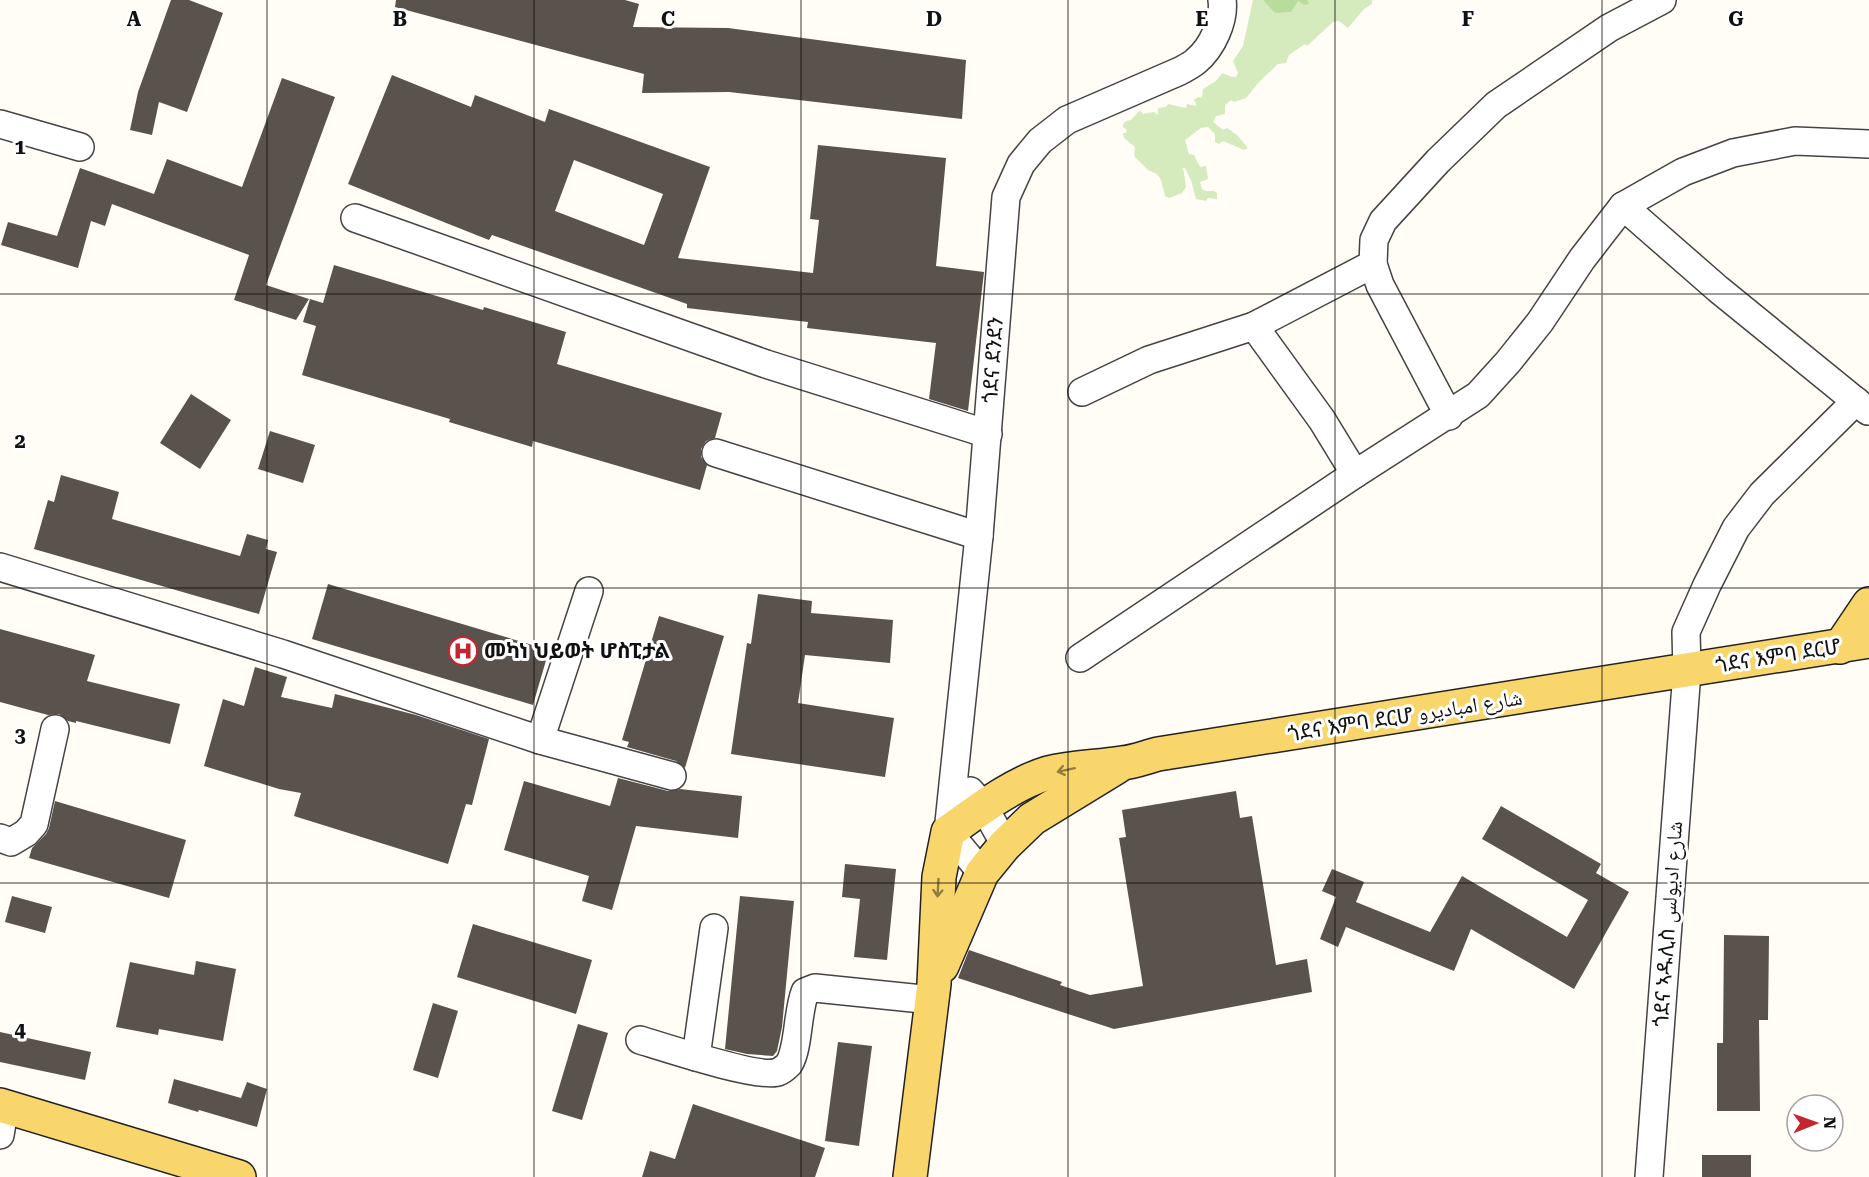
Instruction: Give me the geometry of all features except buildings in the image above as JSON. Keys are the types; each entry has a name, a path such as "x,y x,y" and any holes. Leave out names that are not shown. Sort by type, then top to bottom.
{"main road":[{"path":"1854,644 1869,604"},
{"name":"ጎደና እምባ ደርሆ","path":"1687,671 1854,644"},
{"name":"ጎደና እምባ ደርሆ شارع امباديرو","path":"948,832 1022,784 1046,774 1073,768 1124,763 1158,754 1687,671"},
{"name":"ጎደና እምባ ደርሆ شارع امباديرو","path":"933,992 982,873 1005,845 1032,819 1124,763"},
{"path":"910,1177 933,992 939,877 948,832"},
{"path":"2,1115 239,1177"}],"street":[{"name":"ጎደና ደንደን","path":"948,832 979,536 1006,197 1021,164 1040,141 1066,120 1180,71 1197,61 1219,26 1223,8 1222,0"},
{"path":"1449,416 1380,285 1373,264 1374,240 1383,221 1438,161 1496,105 1609,28 1662,0"},
{"path":"0,124 80,147"},
{"path":"1080,658 1355,474 1449,416 1478,395 1540,322 1582,259 1623,207 1683,172 1733,153 1795,141 1869,144"},
{"path":"1623,207 1718,289 1862,407"},
{"path":"355,218 766,364 988,434"},
{"path":"1082,392 1149,360 1254,327 1373,264"},
{"path":"1254,327 1322,420 1355,474"},
{"name":"ጎደና ኣዱሊስ شارع اديولس","path":"1649,1177 1687,671 1686,632 1736,528 1762,494 1862,407"},
{"path":"716,453 979,536"},
{"path":"0,567 283,654 540,740 672,776"},
{"path":"540,740 588,591"},
{"path":"0,838 11,842 26,833 34,824 55,729"},
{"path":"955,775 984,807 1005,845"},
{"path":"948,832 982,873"},
{"path":"696,1057 714,928"},
{"path":"640,1040 696,1057 760,1072 778,1072 788,1065 805,992 814,988 933,992"}],"green space":[{"path":"1253,0 1372,0 1372,4 1364,9 1348,28 1339,21 1333,22 1307,46 1305,44 1289,55 1286,63 1278,64 1246,98 1234,102 1231,100 1225,105 1225,114 1216,116 1213,122 1223,130 1227,128 1237,135 1248,148 1244,150 1223,141 1219,144 1215,142 1215,134 1208,127 1201,128 1185,140 1189,154 1194,155 1200,167 1206,166 1208,179 1200,182 1202,189 1217,193 1217,199 1208,198 1206,201 1196,199 1185,168 1182,168 1186,187 1182,193 1169,198 1165,196 1157,174 1148,170 1134,156 1135,147 1124,138 1123,133 1127,130 1123,124 1141,111 1143,114 1154,112 1158,115 1158,108 1166,107 1168,104 1186,108 1187,104 1196,106 1194,100 1198,97 1202,98 1203,89 1216,81 1222,73 1236,77 1238,73 1233,61 1243,46"},
{"path":"1263,0 1307,0 1309,4 1304,5 1298,1 1291,12 1275,13"}],"place":[{"name":"መካነ ህይወት ሆስፒታል","path":"463,651"}]}
